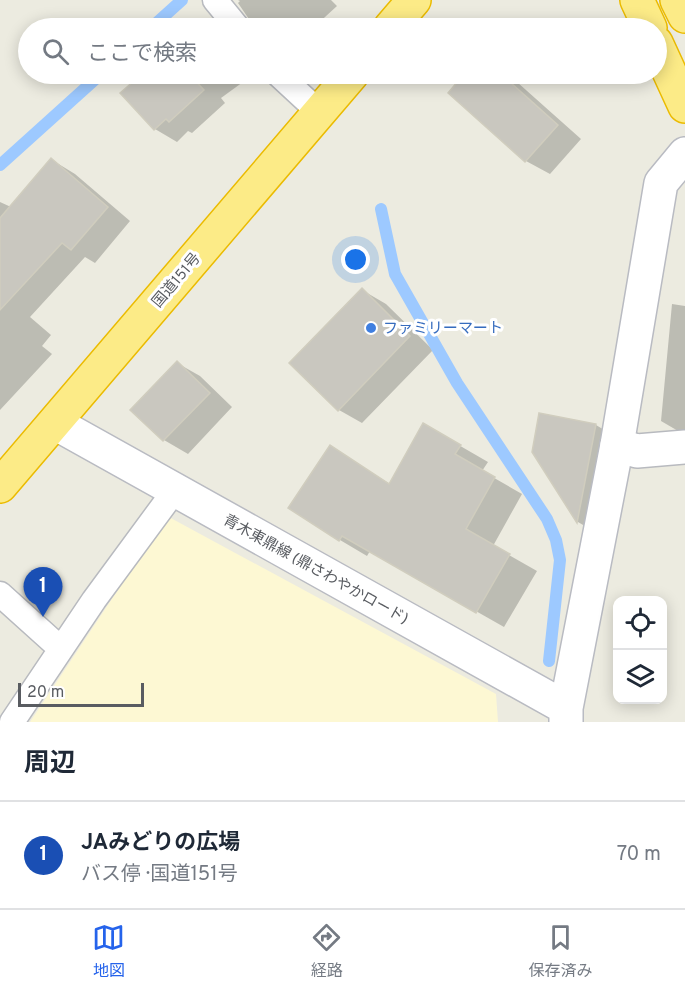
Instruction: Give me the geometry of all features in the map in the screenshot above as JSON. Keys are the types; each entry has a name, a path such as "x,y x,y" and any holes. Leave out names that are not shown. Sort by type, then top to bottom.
{"highway":[{"path":"399,18 414,0"},
{"path":"637,0 645,18"},
{"path":"677,0 685,16"},
{"path":"667,66 685,106"},
{"name":"国道151号","path":"0,486 343,84"}],"street":[{"path":"566,715 617,445 661,183 685,154"},
{"name":"青木東鼎線 (鼎さわやかロード)","path":"55,423 566,715"},
{"path":"617,445 637,451 685,447"}],"lane":[{"path":"215,0 230,18"},
{"path":"289,84 319,112"},
{"path":"12,722 175,490"},
{"path":"0,594 62,649"}],"shaded area":[{"path":"167,516 496,694 498,722 30,722"}],"building":[{"path":"130,84 198,84 204,90 169,122 166,119 154,130 120,93"},
{"path":"456,84 512,84 558,125 525,162 448,93"},
{"path":"51,158 108,207 71,250 62,243 0,310 0,218"},
{"path":"362,288 410,336 338,411 289,363"},
{"path":"177,361 210,393 163,441 130,410"},
{"path":"539,413 596,424 577,523 532,452"},
{"path":"423,423 461,445 455,454 495,477 466,529 510,554 476,613 342,536 339,541 288,508 330,445 389,484"}],"waterway":[{"path":"162,18 182,0"},
{"path":"0,165 90,84"},
{"path":"381,209 395,274 457,383 547,519 556,540 560,560 549,661"}],"place":[{"name":"ファミリーマート","path":"371,328"},
{"name":"JAみどりの広場","path":"43,617"}]}
